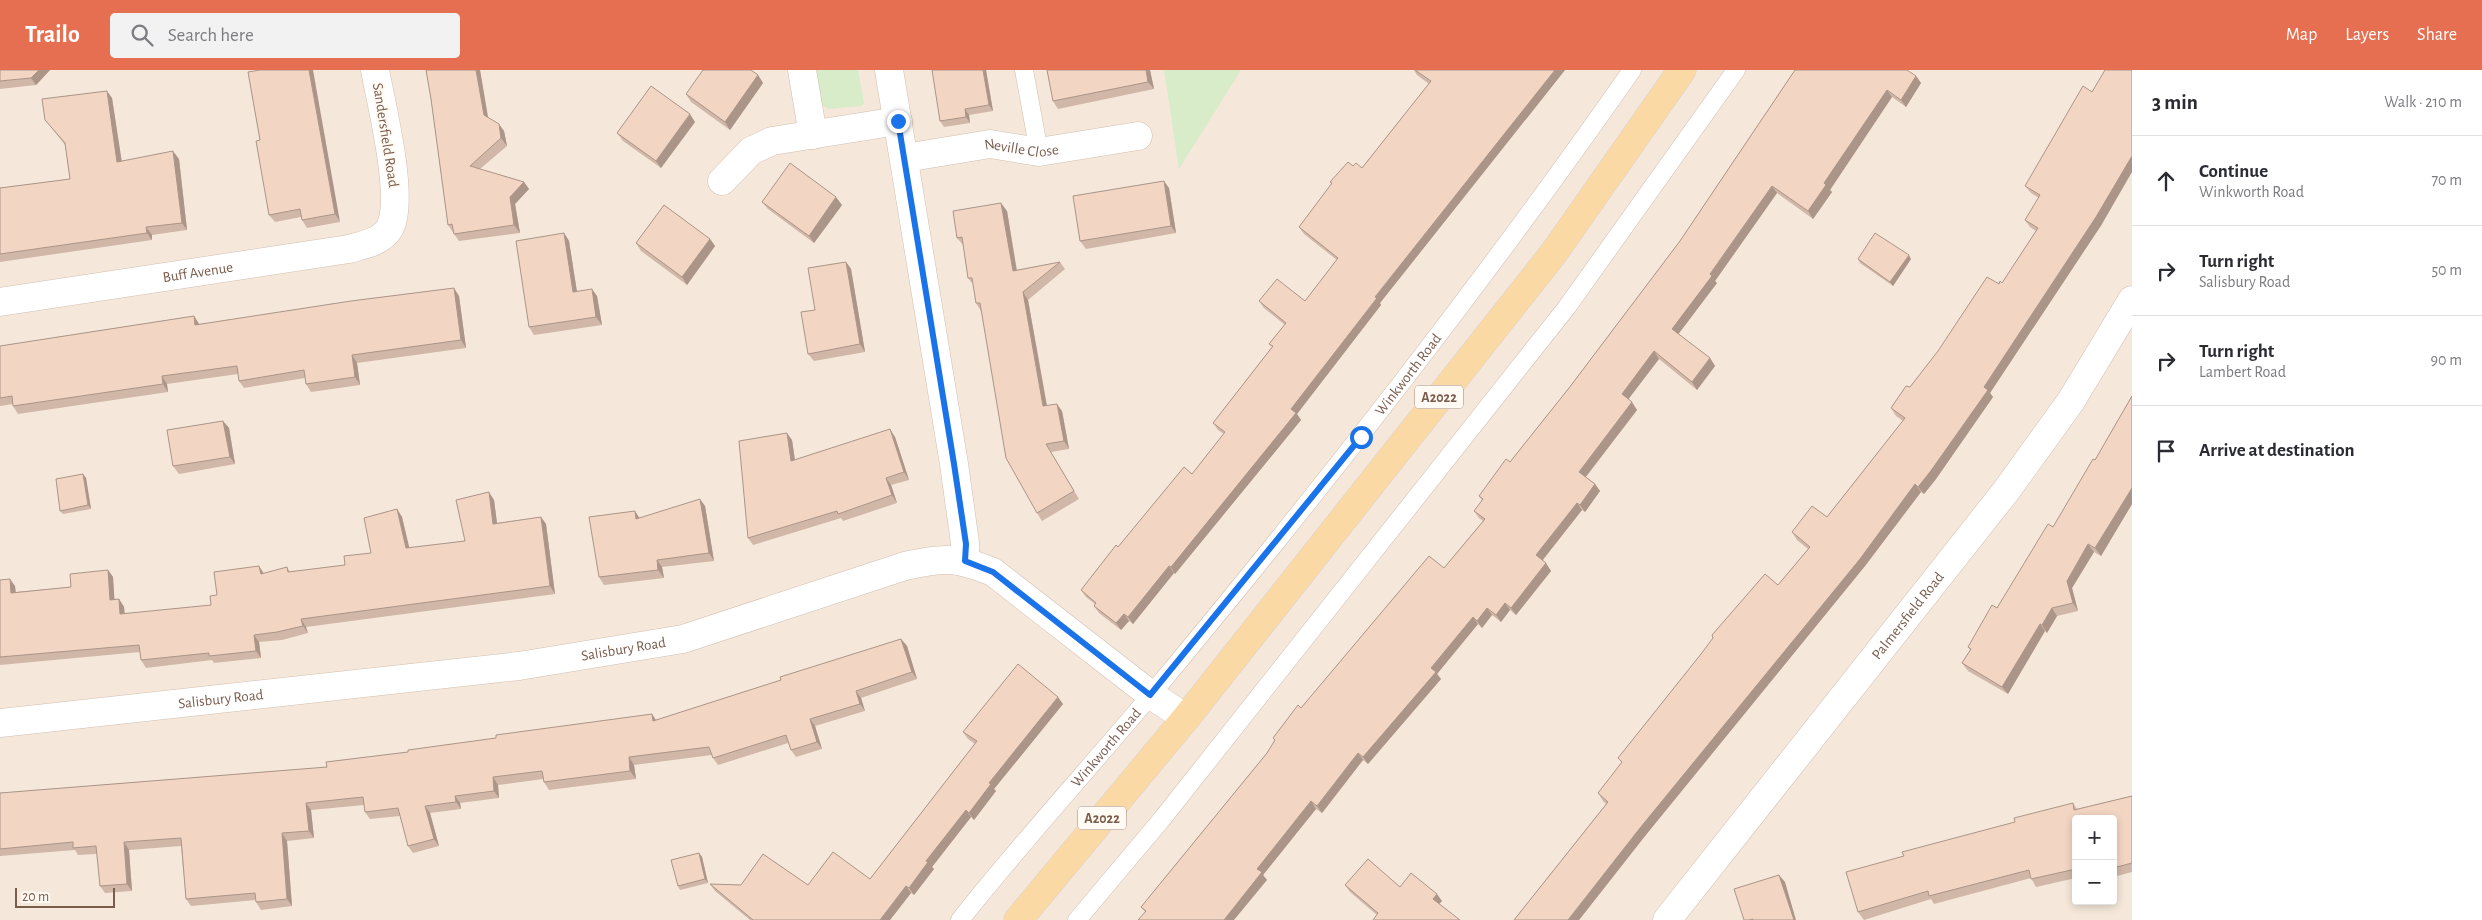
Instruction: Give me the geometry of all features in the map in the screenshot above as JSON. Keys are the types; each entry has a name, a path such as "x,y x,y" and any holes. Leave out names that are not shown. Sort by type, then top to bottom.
{"main road":[{"name":"A2022","path":"1018,920 1186,718 1554,254 1682,70"}],"street":[{"name":"Sandersfield Road","path":"376,70 394,174 396,206 389,229"},
{"path":"802,70 812,136"},
{"path":"889,70 905,158 966,544 965,561"},
{"path":"722,181 751,151 772,141 898,121"},
{"name":"Neville Close","path":"905,158 990,144 1039,152 1138,136"},
{"name":"Buff Avenue","path":"0,302 349,249 375,241 389,229"},
{"name":"Palmersfield Road","path":"1667,920 2006,491 2071,400 2132,300"},
{"name":"Salisbury Road","path":"0,723 519,666 659,644 683,639 905,566 937,558 965,561 993,572 1150,695 1186,718"}],"lane":[{"path":"1024,70 1039,152"},
{"name":"Winkworth Road","path":"960,920 1150,695 1361,437 1500,255 1632,70"},
{"path":"1077,920 1162,819 1567,307 1736,70"}],"shaded area":[{"path":"0,70 2132,70 2132,920 0,920"}],"green space":[{"path":"814,70 858,70 864,103 862,106 829,109 819,103"},
{"path":"1164,70 1241,70 1179,169"}],"building":[{"path":"0,70 39,70 31,78 0,81"},
{"path":"260,70 309,70 335,214 302,220 300,209 269,215 256,141 260,140 248,72"},
{"path":"426,70 476,70 484,115 499,124 501,138 470,166 524,182 510,197 514,225 454,234 452,224 448,225"},
{"path":"703,70 751,70 758,75 725,122 686,94"},
{"path":"932,70 983,70 989,105 965,109 966,117 940,121"},
{"path":"1047,70 1146,70 1148,82 1053,101"},
{"path":"1415,70 1555,70 1375,297 1377,298 1291,409 1296,413 1171,567 1169,566 1128,617 1124,614 1116,623 1094,606 1096,603 1081,590 1116,545 1118,547 1184,467 1192,474 1225,432 1213,423 1273,346 1269,344 1286,323 1259,301 1277,279 1305,301 1338,258 1299,227 1332,183 1330,182 1348,162 1353,166 1356,163 1362,168 1431,81"},
{"path":"1795,70 1907,70 1916,76 1901,100 1887,90 1824,183 1826,185 1808,211 1772,186 1710,274 1712,276 1672,329 1710,358 1692,382 1654,351 1622,394 1632,402 1579,472 1595,484 1580,505 1577,503 1536,555 1546,563 1511,608 1505,603 1496,615 1487,608 1477,621 1473,617 1431,668 1436,672 1363,757 1358,753 1317,806 1311,801 1257,869 1262,872 1224,920 1138,920 1146,911 1141,907 1267,753 1275,740 1273,738 1298,705 1301,708 1429,556 1444,568 1485,519 1474,511 1483,499 1479,496 1506,459 1510,462 1569,388 1680,241"},
{"path":"2105,70 2132,70 2132,156 2096,217 1984,387 1988,390 1930,472 1918,487 1915,484 1860,559 1640,828 1568,920 1514,920 1608,802 1598,793 1622,762 1618,758 1701,654 1713,638 1712,635 1765,574 1778,585 1810,547 1792,532 1812,506 1827,517 1905,418 1891,408 1906,386 1910,387 1938,351 1987,277 1999,284 2000,281 2002,283 2038,228 2025,220 2040,195 2025,186 2083,86 2092,92"},
{"path":"651,86 690,114 656,161 617,133"},
{"path":"107,91 117,162 173,151 182,223 146,227 147,233 0,254 0,188 70,179 65,143 45,120 42,99"},
{"path":"790,163 836,197 809,236 762,202"},
{"path":"1164,181 1171,226 1080,241 1073,196"},
{"path":"1001,203 1013,271 1060,262 1023,292 1043,406 1057,404 1064,441 1046,444 1074,491 1037,513 1006,458 980,303 976,303 972,278 968,278 962,237 957,238 953,211"},
{"path":"664,205 710,239 682,277 636,243"},
{"path":"564,233 573,292 592,289 596,317 529,327 516,241"},
{"path":"1875,233 1909,255 1890,282 1858,259"},
{"path":"846,262 860,344 808,354 801,312 815,310 808,268"},
{"path":"454,288 461,340 352,355 355,377 306,384 304,370 239,381 237,366 162,376 163,384 13,406 12,396 0,398 0,346 194,316 195,325 351,301"},
{"path":"2132,396 2132,488 2095,548 2088,544 2067,581 2073,603 2052,608 2042,625 2040,624 2002,687 1962,663 1971,649 1968,647 1992,605 1997,608 2048,524 2053,527"},
{"path":"223,421 230,457 173,466 167,430"},
{"path":"890,429 904,472 886,478 892,495 838,514 837,511 748,538 739,441 787,433 791,461"},
{"path":"83,474 88,505 60,511 56,479"},
{"path":"489,492 493,524 541,517 550,586 301,619 303,626 254,635 256,651 209,656 209,653 141,660 139,645 0,657 0,580 10,579 11,593 71,587 70,574 108,570 110,600 119,599 120,614 211,605 210,596 217,595 214,572 259,566 261,574 287,567 288,572 345,565 344,556 371,553 364,518 397,509 406,548 465,541 456,500"},
{"path":"700,499 709,553 657,560 658,570 599,577 589,517 635,511 636,519"},
{"path":"901,639 912,672 856,691 860,704 810,719 817,742 791,750 786,735 713,758 709,747 629,757 630,771 544,782 542,771 493,777 494,791 455,796 456,802 425,806 434,839 408,846 398,808 365,812 363,797 306,803 309,831 282,833 287,899 256,902 255,893 186,899 181,838 124,842 127,884 100,886 96,846 73,848 73,842 0,849 0,793 327,767 326,762 408,752 408,750 496,738 496,735 652,714 653,721 781,680 780,677"},
{"path":"1018,664 1058,697 989,783 991,784 969,813 966,810 926,861 928,862 909,888 906,886 880,920 753,920 710,884 741,885 763,854 808,885 833,852 870,879 977,741 963,732"},
{"path":"2132,796 2132,863 2117,867 2117,815 2072,815 2072,870 2031,879 2029,870 1929,896 1928,891 1858,912 1846,872 1904,856 1902,852 2015,822 2014,818 2073,803 2074,810"},
{"path":"699,853 705,879 678,886 671,860"},
{"path":"1368,859 1400,887 1411,873 1437,894 1433,899 1460,920 1373,920 1378,913 1345,885"},
{"path":"1779,875 1794,920 1744,920 1734,889"}],"route":[{"path":"898,121 954,464 966,544 965,561 993,572 1150,695 1361,437"}]}
